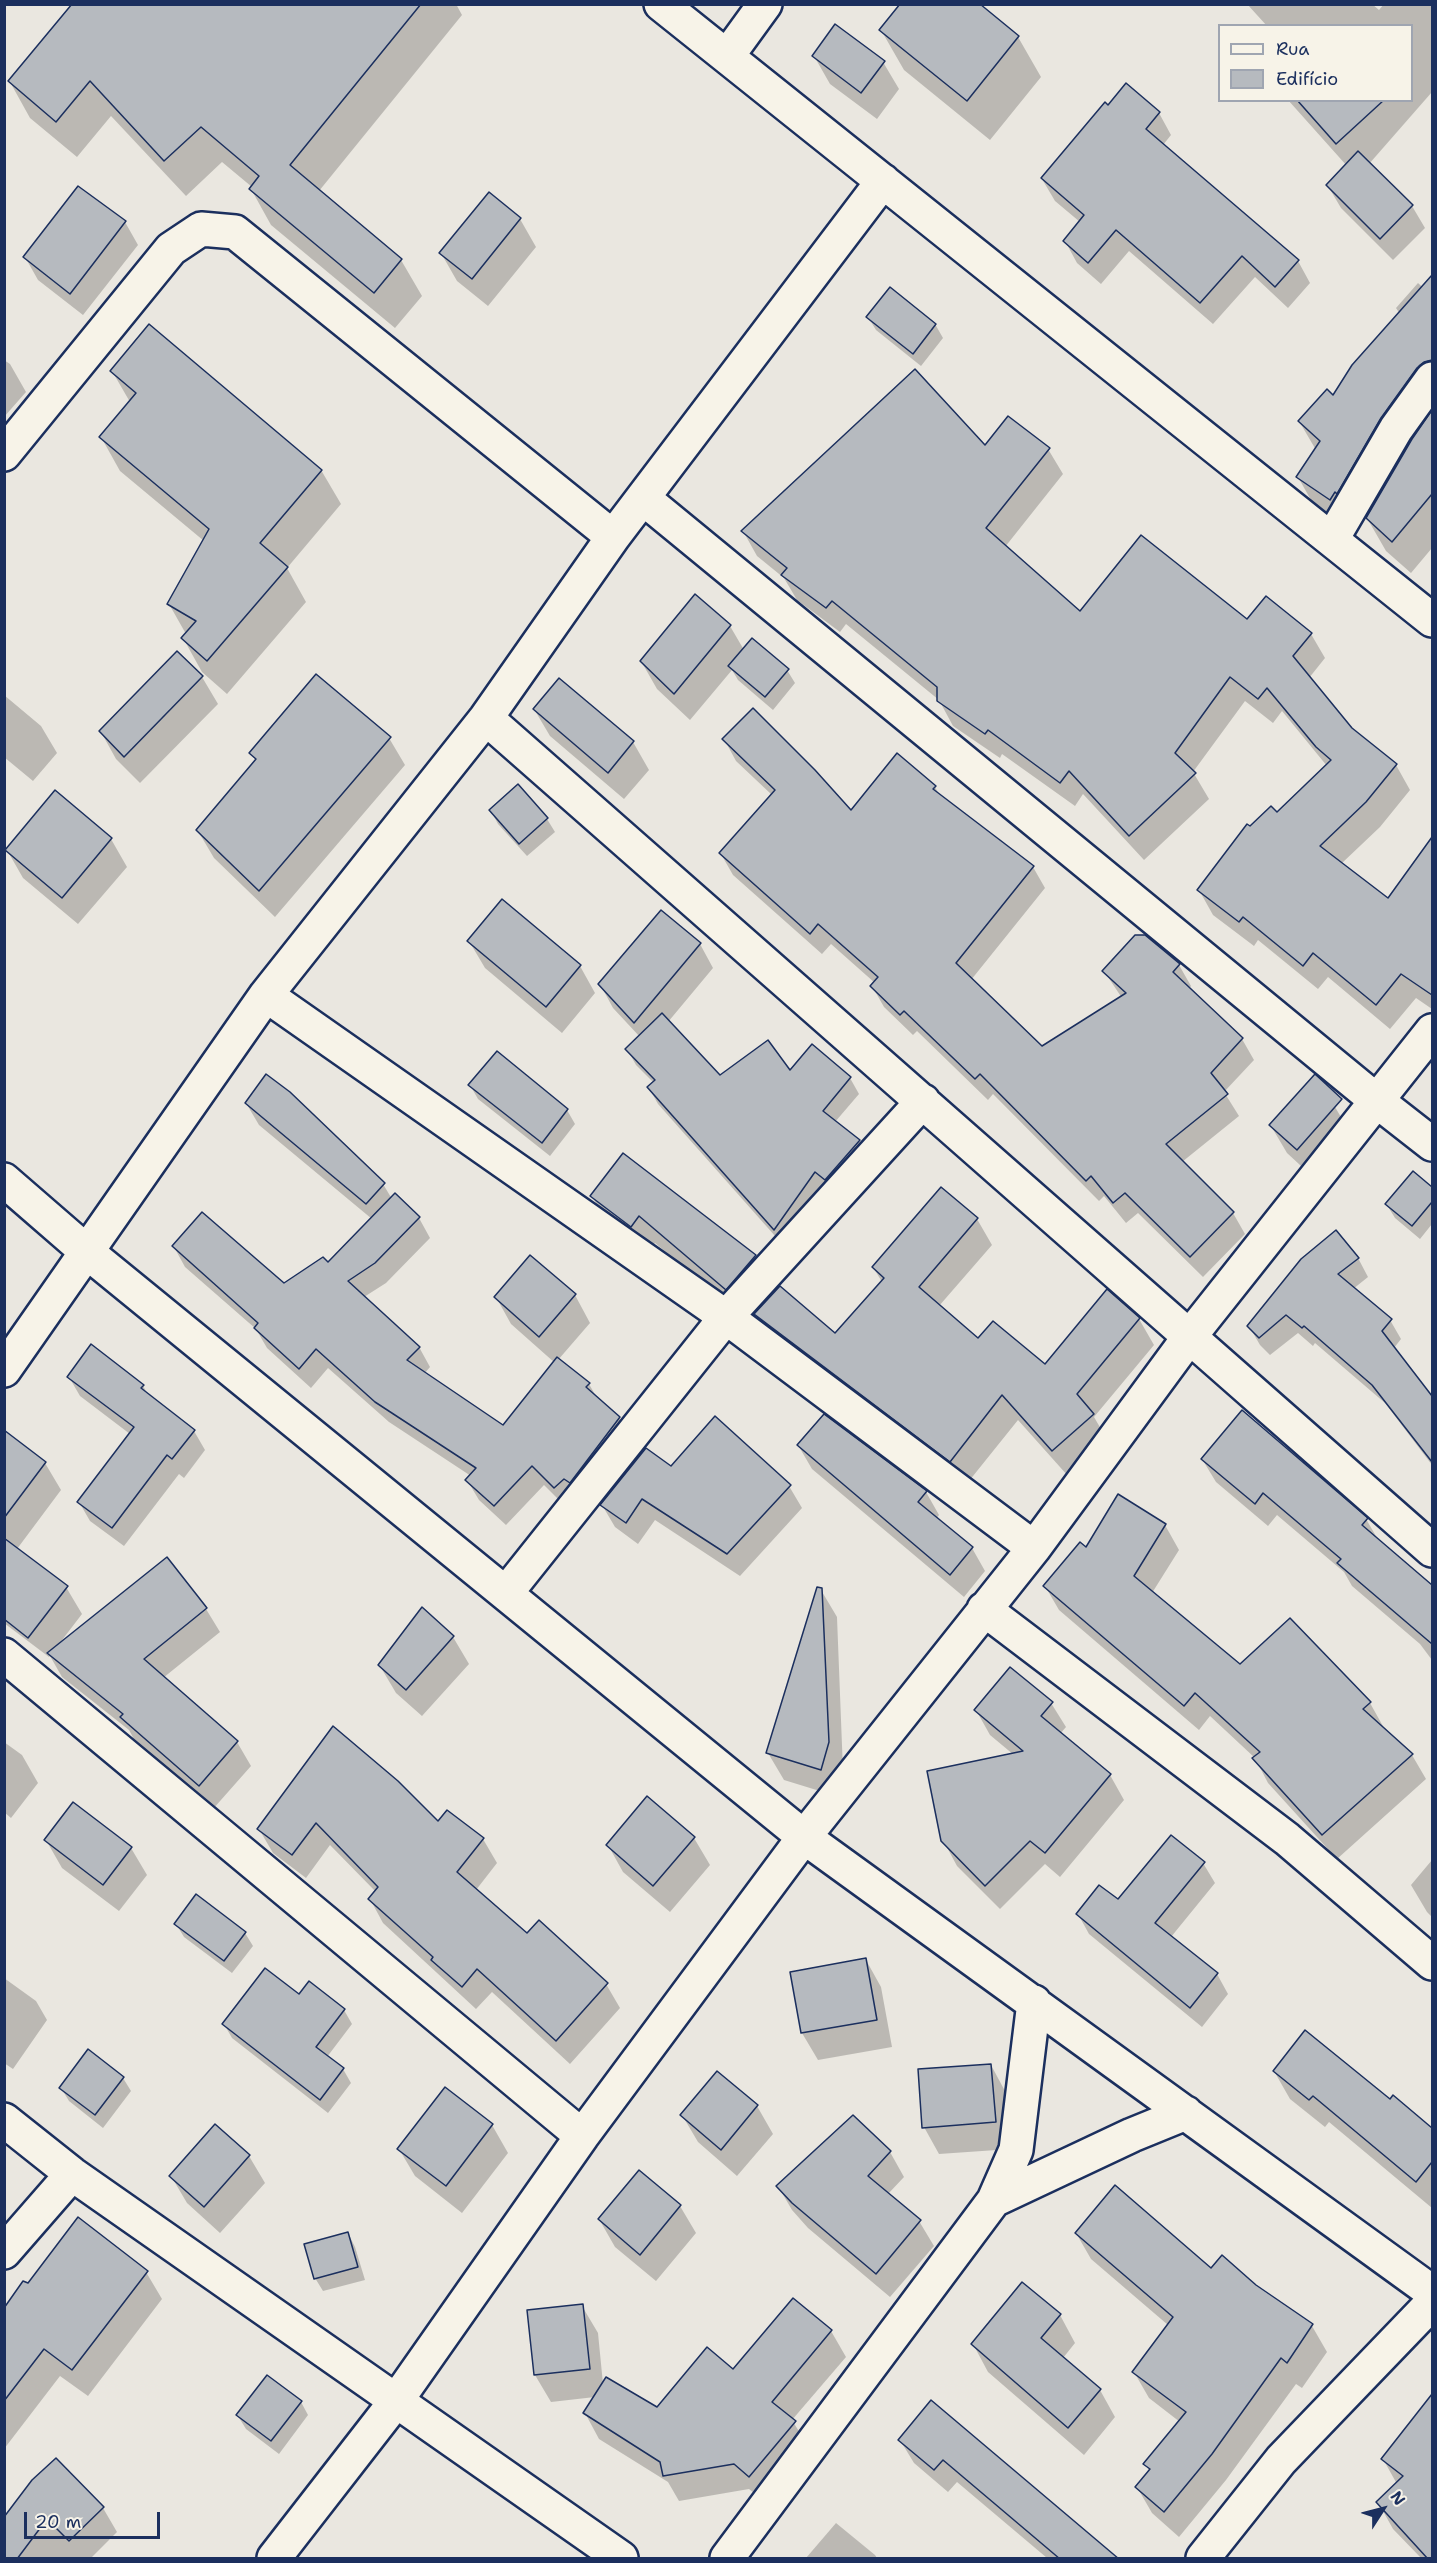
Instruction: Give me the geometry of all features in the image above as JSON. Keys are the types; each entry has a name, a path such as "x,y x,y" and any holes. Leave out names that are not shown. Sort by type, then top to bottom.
{"street":[{"path":"661,4 1432,620"},
{"path":"728,56 765,4"},
{"path":"4,1370 267,995 486,718 613,537 883,181"},
{"path":"4,454 171,249 201,229 235,232 613,537"},
{"path":"1332,539 1396,429 1432,379"},
{"path":"643,498 1432,1144"},
{"path":"486,718 1432,1550"},
{"path":"267,995 726,1317 1034,1548"},
{"path":"274,2559 396,2401 582,2136 804,1837 1034,1548 1190,1336 1432,1031"},
{"path":"506,1593 726,1317 923,1101"},
{"path":"4,1180 87,1252 804,1837 1432,2292"},
{"path":"984,1610 1287,1839 1432,1962"},
{"path":"4,1655 582,2136"},
{"path":"728,2559 994,2199 1016,2150 1034,2002"},
{"path":"994,2199 1132,2135 1186,2113"},
{"path":"4,2120 72,2174 621,2559"},
{"path":"4,2252 72,2174"},
{"path":"1203,2559 1281,2460 1432,2303"}],"building":[{"path":"72,4 421,4 290,165 402,259 374,293 249,189 259,176 201,127 164,161 90,81 56,122 8,81"},
{"path":"900,4 980,4 1019,36 967,101 879,30"},
{"path":"835,24 885,61 861,93 812,56"},
{"path":"1126,83 1160,112 1146,129 1299,260 1275,287 1242,256 1200,303 1116,230 1088,263 1063,241 1084,215 1041,178 1105,102 1108,105"},
{"path":"1299,102 1382,102 1336,144"},
{"path":"1358,151 1413,205 1380,239 1326,185"},
{"path":"78,186 126,221 70,294 23,257"},
{"path":"489,192 521,218 472,279 439,253"},
{"path":"1432,275 1432,360 1424,362 1417,368 1381,418 1337,494 1335,492 1330,500 1296,477 1320,441 1298,421 1327,389 1333,395 1352,365"},
{"path":"890,287 936,324 913,354 866,317"},
{"path":"149,324 322,470 260,543 288,567 207,661 181,638 196,621 167,604 209,529 99,437 136,393 110,371"},
{"path":"915,369 985,445 1008,416 1050,448 986,528 1080,611 1141,535 1247,619 1266,596 1312,633 1293,656 1352,728 1397,764 1366,802 1320,846 1388,898 1432,837 1432,995 1401,974 1376,1005 1313,953 1303,966 1243,917 1239,922 1197,890 1247,824 1250,826 1271,806 1277,812 1331,760 1316,747 1267,688 1258,699 1230,677 1175,753 1196,773 1129,836 1069,771 1060,783 988,730 985,734 937,701 937,687 832,601 826,608 781,575 787,568 741,531"},
{"path":"1432,410 1432,494 1392,542 1366,518 1412,439"},
{"path":"695,594 731,625 674,694 640,661"},
{"path":"752,638 789,669 765,697 728,666"},
{"path":"177,651 203,676 124,757 99,731"},
{"path":"316,674 391,737 259,891 196,830 256,759 249,753"},
{"path":"559,678 634,741 608,773 533,709"},
{"path":"753,708 851,810 897,753 936,786 933,789 1034,866 956,963 1042,1046 1126,993 1102,971 1135,935 1145,935 1180,964 1173,972 1243,1038 1211,1073 1228,1094 1166,1144 1234,1212 1190,1257 1125,1193 1113,1203 1091,1176 1086,1181 980,1074 975,1079 904,1011 900,1015 870,986 878,977 818,924 810,934 719,853 775,790 722,739"},
{"path":"518,784 548,818 519,844 489,810"},
{"path":"55,790 112,838 62,898 5,850"},
{"path":"502,899 581,965 546,1007 467,941"},
{"path":"661,910 701,943 634,1023 598,984"},
{"path":"662,1013 720,1075 768,1040 790,1070 812,1044 851,1077 823,1111 860,1140 825,1180 815,1172 774,1230 647,1087 655,1080 625,1049"},
{"path":"497,1051 568,1109 542,1143 468,1085"},
{"path":"266,1074 290,1092 385,1183 366,1204 245,1103"},
{"path":"1315,1074 1342,1099 1297,1150 1269,1125"},
{"path":"623,1153 756,1255 726,1290 639,1216 631,1227 590,1196"},
{"path":"1413,1171 1432,1187 1432,1202 1412,1226 1385,1204"},
{"path":"941,1187 978,1218 919,1287 978,1338 993,1321 1045,1364 1107,1289 1140,1318 1077,1394 1094,1414 1052,1451 1002,1395 950,1462 754,1314 780,1286 835,1333 884,1278 872,1267"},
{"path":"395,1193 420,1217 375,1263 348,1281 420,1347 407,1360 503,1425 557,1357 590,1383 586,1387 620,1417 570,1483 564,1479 554,1488 532,1466 494,1506 465,1480 476,1468 375,1402 316,1349 299,1369 254,1328 258,1323 172,1246 202,1212 284,1283 323,1257 328,1262"},
{"path":"1336,1230 1359,1258 1338,1274 1392,1319 1382,1331 1432,1396 1432,1462 1372,1385 1304,1326 1302,1328 1286,1315 1259,1338 1247,1326 1301,1259"},
{"path":"530,1255 576,1294 539,1337 494,1297"},
{"path":"91,1344 144,1385 141,1388 195,1430 172,1459 167,1455 112,1528 77,1502 134,1427 67,1377"},
{"path":"1242,1410 1368,1518 1362,1525 1432,1585 1432,1644 1337,1563 1341,1559 1263,1493 1255,1504 1201,1459"},
{"path":"824,1414 927,1491 918,1502 973,1547 950,1575 797,1445"},
{"path":"715,1416 791,1485 727,1554 642,1499 626,1523 600,1505 646,1448 671,1466"},
{"path":"4,1430 46,1462 4,1518"},
{"path":"1118,1494 1166,1524 1134,1576 1240,1664 1290,1618 1371,1702 1363,1709 1413,1754 1322,1835 1252,1758 1260,1752 1195,1693 1184,1706 1043,1586 1080,1542 1086,1547"},
{"path":"4,1538 68,1586 28,1638 4,1619"},
{"path":"167,1557 207,1608 144,1659 238,1741 199,1786 120,1717 123,1714 47,1653"},
{"path":"817,1587 822,1588 829,1742 821,1770 766,1753"},
{"path":"422,1607 454,1636 406,1690 378,1665"},
{"path":"1010,1667 1053,1702 1041,1716 1111,1774 1045,1853 1030,1841 985,1886 941,1841 927,1771 1023,1751 974,1710"},
{"path":"333,1726 398,1781 438,1821 447,1810 484,1838 457,1872 527,1933 539,1920 608,1983 556,2041 477,1969 462,1987 431,1960 433,1957 368,1899 378,1887 316,1823 292,1855 257,1829"},
{"path":"647,1796 695,1837 653,1886 606,1845"},
{"path":"73,1802 132,1847 103,1885 44,1840"},
{"path":"1171,1835 1205,1862 1155,1923 1218,1973 1190,2008 1076,1914 1099,1885 1118,1899"},
{"path":"196,1894 246,1932 224,1961 174,1924"},
{"path":"866,1958 877,2020 801,2033 790,1972"},
{"path":"265,1968 299,1994 309,1981 345,2009 316,2047 344,2068 320,2100 222,2024"},
{"path":"1305,2030 1390,2099 1393,2095 1432,2128 1432,2162 1416,2182 1313,2096 1309,2100 1273,2071"},
{"path":"88,2049 124,2077 95,2115 59,2088"},
{"path":"991,2064 996,2122 922,2128 918,2069"},
{"path":"717,2071 758,2105 721,2150 680,2115"},
{"path":"445,2087 493,2124 446,2186 397,2149"},
{"path":"853,2115 891,2151 868,2176 921,2220 876,2274 792,2203 776,2186"},
{"path":"215,2124 250,2155 204,2207 169,2176"},
{"path":"639,2170 681,2205 640,2255 598,2219"},
{"path":"1115,2185 1211,2268 1222,2255 1256,2285 1313,2324 1287,2363 1281,2358 1212,2454 1164,2512 1135,2487 1150,2469 1143,2464 1186,2412 1132,2372 1173,2317 1075,2233"},
{"path":"78,2217 148,2271 72,2370 44,2349 4,2401 4,2308 23,2281 28,2283"},
{"path":"348,2232 358,2267 314,2279 304,2244"},
{"path":"1022,2282 1061,2314 1041,2338 1101,2389 1068,2428 971,2344"},
{"path":"793,2298 832,2330 772,2402 796,2421 749,2477 734,2464 663,2476 660,2462 583,2413 606,2377 657,2407 707,2347 733,2369"},
{"path":"583,2304 590,2369 534,2375 527,2310"},
{"path":"267,2375 302,2401 271,2441 236,2415"},
{"path":"1432,2394 1432,2559 1428,2559 1376,2502 1403,2476 1381,2459"},
{"path":"931,2400 1119,2559 1060,2559 943,2460 934,2470 898,2440"},
{"path":"56,2458 104,2507 69,2541 47,2519 17,2559 4,2559 4,2517 32,2480"}]}
